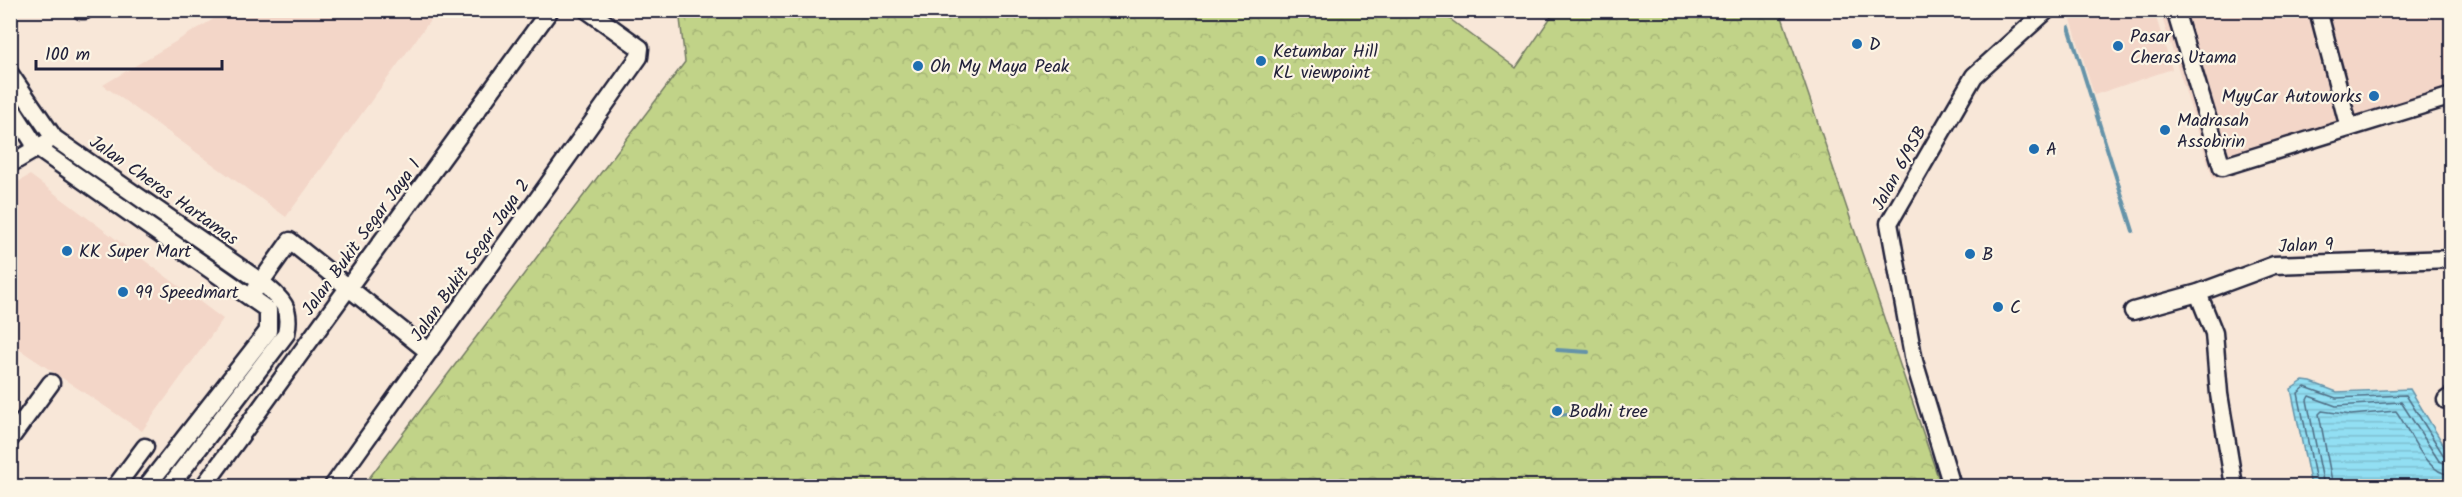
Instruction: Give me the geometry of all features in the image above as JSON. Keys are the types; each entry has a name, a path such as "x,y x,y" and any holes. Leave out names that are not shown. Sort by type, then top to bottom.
{"street":[{"name":"Jalan Bukit Segar Jaya 1","path":"204,486 550,10"},
{"name":"Jalan Bukit Segar Jaya 2","path":"333,486 639,57 640,48 587,10"},
{"name":"Jalan 6/95B","path":"1952,486 1914,361 1889,223 1974,76 2047,10"},
{"path":"2175,10 2222,166 2451,96"},
{"path":"2318,10 2349,128"},
{"name":"Jalan Cheras Hartamas","path":"10,75 54,138 261,282 284,302 290,319 286,334 170,486"},
{"name":"Jalan Cheras Hartamas","path":"10,106 37,148 268,310 268,331 147,486"},
{"path":"10,164 54,138"},
{"path":"251,296 290,241 429,352"},
{"name":"Jalan 9","path":"2133,311 2198,293 2274,265 2451,259"},
{"path":"2198,293 2214,333 2218,394 2234,486"},
{"path":"10,439 51,383"},
{"path":"116,486 145,447"}],"shaded area":[{"path":"2084,10 2154,11 2172,69 2094,95 2071,19"},
{"path":"227,11 437,11 286,217 103,85"},
{"path":"2160,11 2451,11 2451,102 2213,179"},
{"path":"30,175 223,319 142,431 11,344 11,186"}],"green space":[{"path":"679,10 1439,11 1516,68 1555,11 1780,11 1941,486 363,486 685,62"}],"water":[{"path":"2303,381 2337,392 2410,389 2451,457 2451,486 2311,486 2291,389"}],"waterway":[{"path":"2069,27 2133,231"},
{"path":"1557,350 1588,352"},
{"path":"1553,416 1588,411"}],"place":[{"name":"D","path":"1857,44"},
{"name":"Pasar Cheras Utama","path":"2118,46"},
{"name":"Ketumbar Hill KL viewpoint","path":"1261,61"},
{"name":"Oh My Maya Peak","path":"918,66"},
{"name":"MyyCar Autoworks","path":"2374,96"},
{"name":"Madrasah Assobirin","path":"2165,130"},
{"name":"A","path":"2034,149"},
{"name":"KK Super Mart","path":"67,251"},
{"name":"B","path":"1970,254"},
{"name":"99 Speedmart","path":"123,292"},
{"name":"C","path":"1998,307"},
{"name":"Bodhi tree","path":"1557,411"}]}
